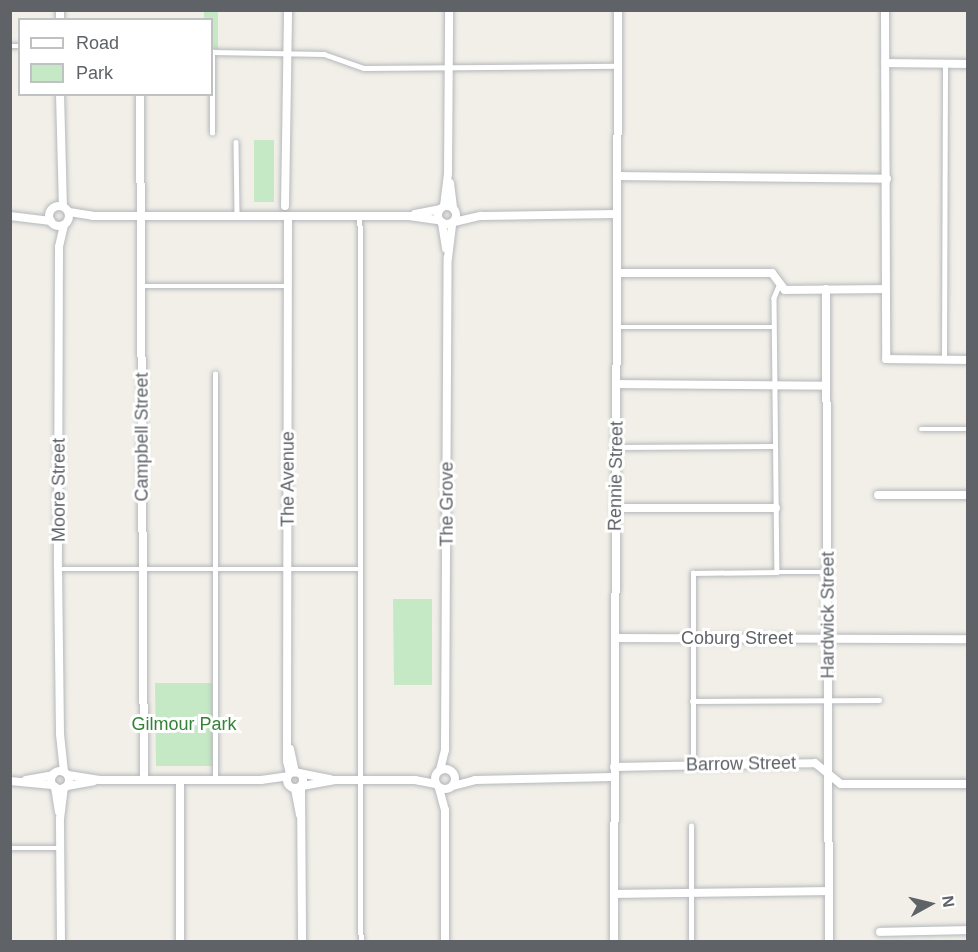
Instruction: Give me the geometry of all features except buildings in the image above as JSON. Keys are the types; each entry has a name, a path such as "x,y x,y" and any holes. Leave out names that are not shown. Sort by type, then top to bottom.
{"street":[{"path":"285,206 288,10"},
{"path":"442,208 448,173 449,10"},
{"name":"Rennie Street","path":"614,942 618,10"},
{"path":"885,10 886,359 968,360"},
{"path":"885,63 968,64"},
{"path":"59,223 60,96"},
{"name":"Campbell Street","path":"140,96 144,780"},
{"path":"448,173 454,209"},
{"path":"617,176 887,179"},
{"path":"409,216 442,208 481,216"},
{"name":"The Grove","path":"442,208 441,222 448,258"},
{"path":"59,209 59,223"},
{"path":"10,216 28,216 59,209 93,216 409,216 453,223 481,216 617,214"},
{"name":"The Grove","path":"438,786 438,772 445,750 448,258 454,209"},
{"path":"28,216 59,223 93,216"},
{"name":"The Avenue","path":"288,216 288,743 302,822 302,942"},
{"name":"Moore Street","path":"59,223 60,773"},
{"path":"617,273 772,273 784,290 886,290"},
{"name":"Hardwick Street","path":"826,289 829,942"},
{"path":"616,384 826,386"},
{"path":"878,495 968,495"},
{"path":"615,508 776,508"},
{"name":"Coburg Street","path":"615,638 968,639"},
{"name":"The Grove","path":"445,750 453,772"},
{"name":"Barrow Street","path":"614,767 815,763 829,777 841,784 968,784"},
{"path":"415,780 438,772 453,772 475,780"},
{"path":"445,810 452,787 453,772"},
{"path":"60,773 61,942"},
{"path":"60,773 60,787"},
{"path":"13,781 60,773 100,780 415,780 452,787 475,780 614,777"},
{"path":"13,781 60,787 100,780"},
{"path":"180,780 180,942"},
{"path":"438,786 445,810 445,942"},
{"path":"614,894 828,891"},
{"path":"880,932 968,930"}],"lane":[{"path":"213,52 287,52 334,55 359,68 618,66"},
{"path":"944,360 945,64"},
{"path":"212,96 212,133"},
{"path":"236,142 237,216"},
{"path":"360,216 361,942"},
{"path":"142,286 288,286"},
{"path":"777,572 774,298 779,286"},
{"path":"617,327 774,327"},
{"path":"214,374 215,780"},
{"path":"921,429 968,429"},
{"path":"616,447 775,446"},
{"path":"58,569 360,569"},
{"path":"693,764 693,573 828,572"},
{"path":"692,701 879,700"},
{"path":"691,826 691,942"},
{"path":"10,848 60,848"}],"green space":[{"path":"204,11 218,11 218,49 213,49 213,18 204,18"},
{"path":"254,140 274,140 274,202 254,202"},
{"path":"393,599 432,599 432,685 394,685"},
{"name":"Gilmour Park","path":"155,683 212,683 213,766 156,766"}]}
